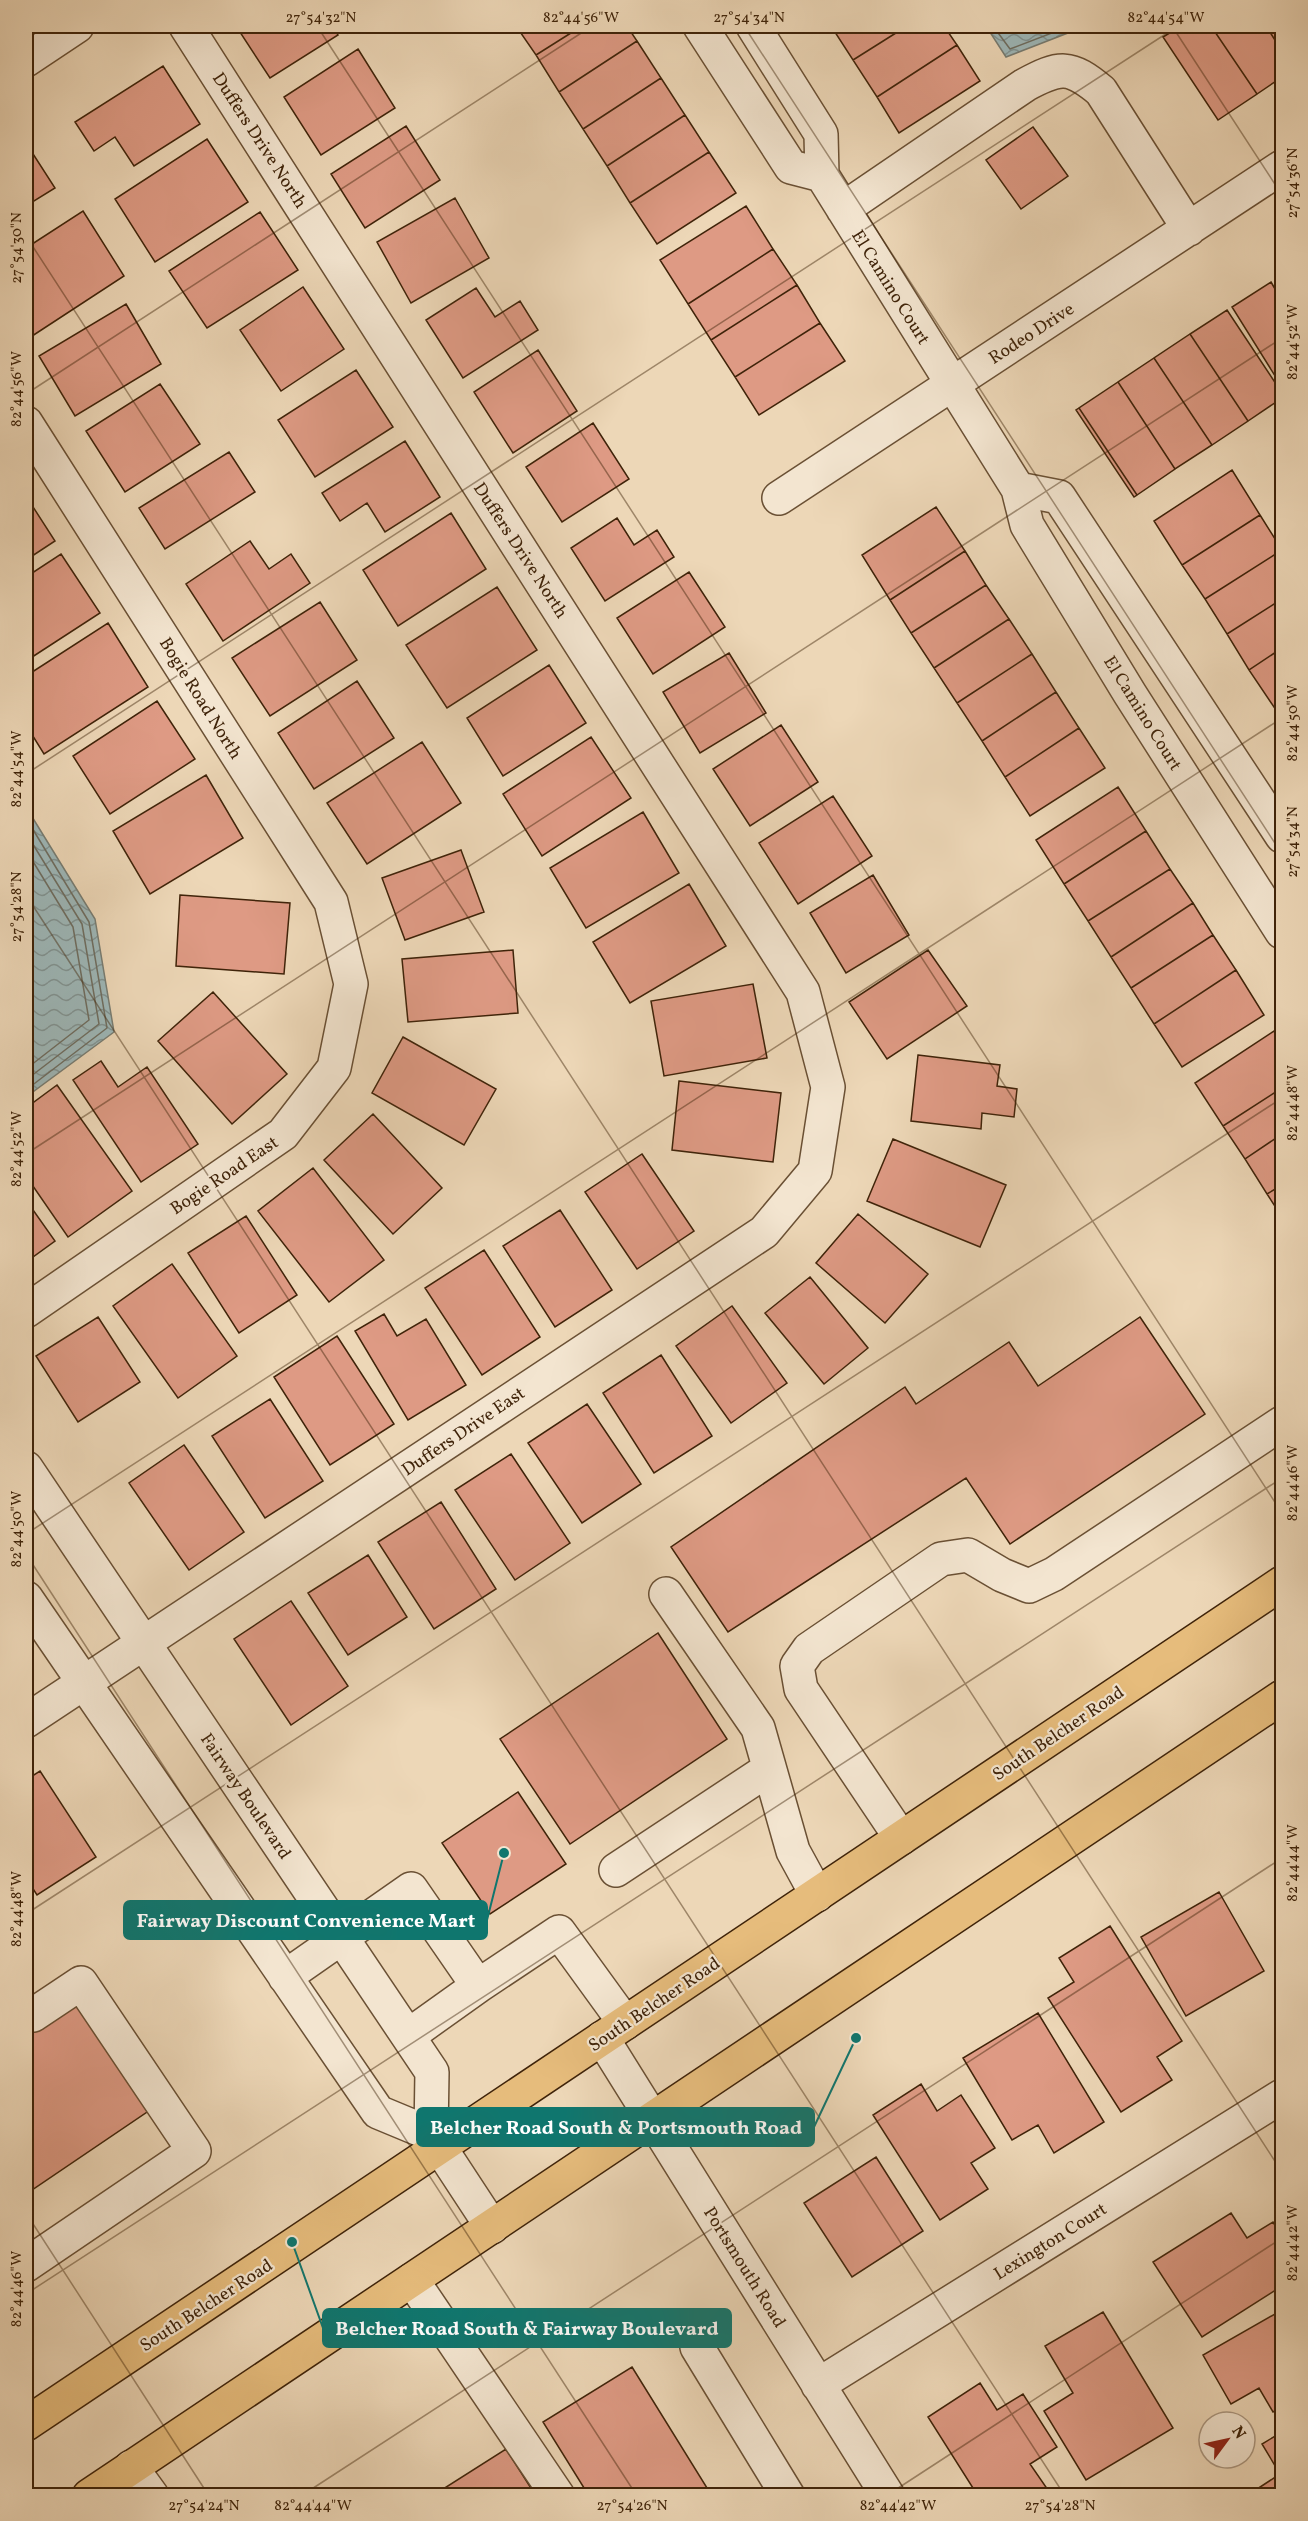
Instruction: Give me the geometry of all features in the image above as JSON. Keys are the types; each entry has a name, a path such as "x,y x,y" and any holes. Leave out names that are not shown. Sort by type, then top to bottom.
{"main road":[{"name":"South Belcher Road","path":"26,2424 436,2141 614,2030 1282,1583"},
{"path":"89,2496 1282,1697"}],"street":[{"path":"26,60 77,26"},
{"name":"Duffers Drive North","path":"186,26 803,992 828,1087"},
{"path":"700,26 790,167 822,175 821,134 753,26"},
{"path":"843,209 1024,85 1051,71 1080,74 1101,91 1189,229"},
{"name":"Rodeo Drive","path":"779,498 1282,167"},
{"name":"El Camino Court","path":"822,175 1018,489 1027,525 1130,694 1282,932"},
{"name":"Bogie Road North","path":"26,423 331,902 351,984"},
{"path":"1018,489 1059,496 1282,836"},
{"name":"Bogie Road East","path":"26,1311 283,1134 334,1068 351,984"},
{"name":"Duffers Drive East","path":"26,1721 764,1232 815,1171 828,1087"},
{"path":"901,1838 801,1689 797,1666 809,1649 941,1559 968,1555 1002,1575 1029,1586 1054,1574 1282,1423"},
{"name":"Fairway Boulevard","path":"26,1468 432,2072 436,2141"},
{"path":"666,1594 758,1728 793,1851 817,1894"},
{"path":"26,1598 82,1683 378,2112 436,2141 492,2227"},
{"path":"616,1870 770,1769"},
{"path":"285,1977 411,1889 478,1986 408,2036"},
{"name":"Portsmouth Road","path":"478,1986 559,1932 614,2030 653,2120 888,2496"},
{"path":"26,2265 194,2151 81,1983 33,2015"},
{"name":"Lexington Court","path":"818,2385 1282,2096"},
{"path":"412,2280 558,2496"},
{"path":"697,2347 788,2496"},
{"path":"131,2467 152,2496"}],"water":[{"path":"986,26 1086,26 1006,57"},
{"path":"26,807 95,919 114,1032 26,1097"}],"building":[{"path":"236,26 332,26 338,35 270,78"},
{"path":"516,26 582,26 536,55"},
{"path":"582,26 627,26 637,41 559,92 536,55"},
{"path":"831,26 907,26 853,60"},
{"path":"907,26 944,26 957,45 877,97 853,60"},
{"path":"1181,26 1211,26 1257,94 1218,120 1163,37"},
{"path":"1211,26 1266,26 1282,51 1282,77 1257,94"},
{"path":"1266,26 1282,26 1282,51"},
{"path":"637,41 661,78 583,129 559,92"},
{"path":"957,45 980,81 899,133 877,97"},
{"path":"358,49 395,108 321,155 284,97"},
{"path":"163,66 200,124 134,166 115,137 94,151 75,122"},
{"path":"661,78 685,115 607,166 583,129"},
{"path":"685,115 709,152 630,203 607,166"},
{"path":"406,126 440,180 365,228 331,174"},
{"path":"1033,127 1068,176 1021,209 986,160"},
{"path":"207,139 248,202 155,262 115,199"},
{"path":"26,143 55,188 26,206"},
{"path":"709,152 736,193 657,244 630,203"},
{"path":"455,198 489,258 411,303 377,242"},
{"path":"746,206 773,249 688,304 660,260"},
{"path":"83,211 124,276 26,340 26,248"},
{"path":"260,212 298,270 207,328 169,271"},
{"path":"773,249 797,285 711,340 688,304"},
{"path":"1271,282 1282,301 1282,387 1232,307"},
{"path":"797,285 820,323 735,377 711,340"},
{"path":"303,287 344,349 281,391 240,330"},
{"path":"476,288 495,317 520,301 538,330 463,378 426,320"},
{"path":"126,304 161,364 75,416 39,356"},
{"path":"1227,310 1282,393 1282,398 1248,421 1190,334"},
{"path":"820,323 845,361 759,415 735,377"},
{"path":"1190,334 1248,421 1212,445 1154,358"},
{"path":"538,350 577,411 513,453 474,392"},
{"path":"1154,358 1212,445 1175,469 1118,382"},
{"path":"356,370 393,427 315,477 278,420"},
{"path":"1118,382 1175,469 1137,495 1079,408"},
{"path":"160,384 200,444 125,492 86,431"},
{"path":"1079,408 1137,495 1134,497 1076,410"},
{"path":"593,423 629,479 562,522 526,467"},
{"path":"405,441 440,497 385,532 367,503 340,521 322,493"},
{"path":"229,452 255,492 165,549 139,508"},
{"path":"1232,470 1260,515 1182,565 1154,521"},
{"path":"26,496 55,541 26,560"},
{"path":"936,507 965,551 890,600 862,555"},
{"path":"451,513 486,569 398,626 363,570"},
{"path":"1260,515 1282,550 1205,599 1182,565"},
{"path":"617,518 634,545 657,530 674,557 605,601 571,548"},
{"path":"250,541 269,569 291,554 310,583 223,641 186,584"},
{"path":"1282,550 1282,599 1227,634 1205,599"},
{"path":"965,551 986,585 911,633 890,600"},
{"path":"61,554 100,613 26,661 26,577"},
{"path":"689,572 725,627 653,674 617,618"},
{"path":"986,585 1009,619 934,668 911,633"},
{"path":"497,587 537,650 447,708 406,645"},
{"path":"1282,599 1282,648 1249,670 1227,634"},
{"path":"320,602 357,660 270,716 232,658"},
{"path":"1009,619 1032,654 957,703 934,668"},
{"path":"108,623 148,687 44,754 26,725 26,676"},
{"path":"1282,648 1282,706 1276,710 1249,670"},
{"path":"729,653 766,713 700,753 663,692"},
{"path":"1032,654 1056,692 982,741 957,703"},
{"path":"549,665 586,723 503,776 467,718"},
{"path":"357,681 394,738 314,789 278,733"},
{"path":"1056,692 1079,728 1005,777 982,741"},
{"path":"157,701 195,759 110,814 73,756"},
{"path":"1282,706 1282,721 1276,710"},
{"path":"781,725 818,782 750,826 713,769"},
{"path":"1079,728 1105,768 1030,816 1005,777"},
{"path":"591,737 631,798 542,856 503,794"},
{"path":"422,742 461,803 367,864 327,803"},
{"path":"206,775 243,838 150,894 113,831"},
{"path":"1118,787 1146,831 1064,884 1036,840"},
{"path":"833,796 872,856 798,904 759,843"},
{"path":"643,812 679,873 586,928 550,868"},
{"path":"1146,831 1170,869 1088,921 1064,884"},
{"path":"461,850 484,912 405,940 382,878"},
{"path":"1170,869 1193,903 1111,957 1088,921"},
{"path":"873,875 909,935 846,973 810,913"},
{"path":"689,884 726,946 630,1003 593,942"},
{"path":"180,895 290,903 284,974 176,966"},
{"path":"1193,903 1213,935 1131,988 1111,957"},
{"path":"1213,935 1236,970 1154,1024 1131,988"},
{"path":"513,950 518,1013 408,1022 402,959"},
{"path":"928,950 967,1006 887,1059 849,1002"},
{"path":"1236,970 1264,1015 1182,1067 1154,1024"},
{"path":"753,984 767,1058 664,1076 651,1001"},
{"path":"213,992 287,1074 232,1124 158,1041"},
{"path":"1274,1031 1282,1044 1282,1088 1223,1126 1195,1083"},
{"path":"403,1037 496,1089 464,1145 372,1093"},
{"path":"918,1055 1000,1065 997,1086 1017,1089 1014,1117 982,1113 981,1129 911,1121"},
{"path":"101,1061 118,1087 147,1067 198,1144 141,1182 73,1080"},
{"path":"679,1081 781,1093 773,1162 672,1150"},
{"path":"57,1085 132,1191 68,1237 26,1176 26,1108"},
{"path":"1282,1088 1282,1134 1245,1159 1223,1126"},
{"path":"373,1114 442,1188 393,1234 324,1160"},
{"path":"1282,1134 1282,1185 1267,1194 1245,1159"},
{"path":"893,1139 1006,1185 980,1247 867,1201"},
{"path":"642,1154 694,1231 637,1269 585,1192"},
{"path":"313,1168 384,1260 329,1302 258,1211"},
{"path":"1282,1185 1282,1217 1267,1194"},
{"path":"26,1200 55,1241 26,1262"},
{"path":"560,1210 612,1290 555,1327 503,1246"},
{"path":"858,1214 928,1274 885,1323 816,1263"},
{"path":"246,1216 297,1295 239,1333 188,1253"},
{"path":"484,1250 540,1337 482,1375 425,1288"},
{"path":"172,1264 237,1356 178,1398 113,1306"},
{"path":"810,1277 868,1348 824,1384 765,1313"},
{"path":"732,1306 787,1383 731,1423 676,1346"},
{"path":"384,1314 397,1336 426,1319 466,1385 408,1420 355,1331"},
{"path":"98,1317 140,1382 78,1422 36,1356"},
{"path":"1140,1317 1205,1414 1010,1544 966,1478 728,1632 671,1547 905,1387 916,1404 1009,1342 1038,1386"},
{"path":"337,1336 394,1424 330,1465 274,1377"},
{"path":"661,1355 712,1436 654,1473 603,1393"},
{"path":"270,1399 323,1481 265,1518 212,1436"},
{"path":"587,1404 641,1484 582,1523 528,1443"},
{"path":"184,1445 244,1532 189,1570 129,1483"},
{"path":"511,1454 570,1543 515,1580 455,1490"},
{"path":"441,1502 496,1589 434,1629 378,1542"},
{"path":"368,1555 407,1617 348,1655 308,1593"},
{"path":"291,1601 348,1686 291,1725 234,1639"},
{"path":"658,1633 727,1739 570,1844 500,1739"},
{"path":"40,1771 96,1857 37,1895 26,1878 26,1780"},
{"path":"518,1792 566,1864 490,1914 442,1843"},
{"path":"1219,1892 1264,1971 1186,2016 1141,1937"},
{"path":"1110,1926 1182,2041 1157,2057 1172,2080 1121,2112 1048,1998 1074,1982 1059,1958"},
{"path":"77,2002 150,2110 26,2194 26,2037"},
{"path":"1038,2013 1104,2122 1054,2153 1038,2125 1012,2140 963,2058"},
{"path":"921,2084 937,2111 961,2095 995,2148 971,2163 988,2189 940,2220 873,2115"},
{"path":"876,2157 923,2231 852,2277 804,2203"},
{"path":"1231,2213 1247,2238 1273,2222 1282,2237 1282,2286 1202,2337 1153,2262"},
{"path":"1282,2310 1282,2407 1273,2412 1259,2388 1231,2404 1203,2355"},
{"path":"1103,2312 1173,2428 1086,2480 1044,2411 1073,2393 1045,2346"},
{"path":"632,2367 712,2496 589,2496 543,2422"},
{"path":"980,2383 997,2410 1023,2394 1057,2447 1030,2464 1048,2490 1039,2496 978,2496 928,2417"},
{"path":"1282,2432 1282,2496 1258,2496 1254,2491 1280,2474 1262,2444"},
{"path":"506,2449 536,2496 432,2496"}],"place":[{"name":"Fairway Discount Convenience Mart","path":"504,1853"},
{"name":"Belcher Road South & Portsmouth Road","path":"856,2038"},
{"name":"Belcher Road South & Fairway Boulevard","path":"292,2242"}]}
